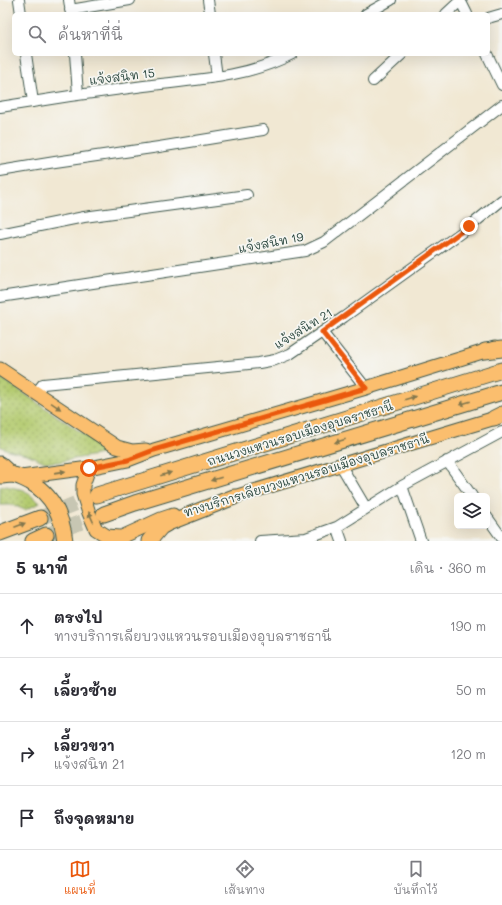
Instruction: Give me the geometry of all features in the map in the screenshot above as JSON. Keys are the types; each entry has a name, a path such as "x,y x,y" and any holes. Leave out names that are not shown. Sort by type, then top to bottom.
{"highway":[{"path":"485,351 502,349"},
{"name":"ถนนวงแหวนรอบเมืองอุบลราชธานี","path":"97,496 502,370"},
{"name":"ถนนวงแหวนรอบเมืองอุบลราชธานี","path":"104,514 142,501 502,392"},
{"path":"11,476 39,487 52,500 63,524 65,541"},
{"path":"149,541 161,527 168,523 234,497"},
{"path":"0,533 40,518"}],"main road":[{"path":"0,463 11,476 89,468 128,460 154,450 366,388 502,345"},
{"path":"0,369 117,447 132,451 154,450"},
{"name":"ทางบริการเลียบวงแหวนรอบเมืองอุบลราชธานี","path":"116,539 162,519 499,416"},
{"path":"89,468 83,485 83,494 89,513 96,528 107,536 116,539"}],"street":[{"path":"19,0 21,12"},
{"path":"70,8 130,0"},
{"path":"208,0 210,12"},
{"path":"370,12 391,0"},
{"path":"448,12 460,1 466,12"},
{"path":"490,17 502,14"},
{"path":"26,56 33,102"},
{"path":"75,56 78,94"},
{"path":"214,56 217,77"},
{"name":"แจ้งสนิท 15","path":"0,107 78,94 217,77 242,72 288,56"},
{"path":"373,81 400,56"},
{"path":"488,56 502,85"},
{"name":"แจ้งสนิท 19","path":"0,297 305,251 324,242 502,105"},
{"path":"0,171 263,130"},
{"path":"0,234 84,217 247,195"},
{"name":"แจ้งสนิท 21","path":"36,393 43,384 259,363 275,360 290,354 469,226 502,200"},
{"path":"322,332 366,388"},
{"path":"260,541 306,538 337,527 402,486 502,432"},
{"path":"447,461 470,493"},
{"path":"340,464 366,508"},
{"path":"402,486 421,541"},
{"path":"490,521 502,538"},
{"path":"337,527 342,541"}],"green space":[{"path":"0,377 112,452 58,462 45,462 27,454 8,450 0,446"},
{"path":"6,486 24,490 40,503 25,510 13,505 0,505 0,487"}],"tunnel":[{"path":"40,518 97,495"},
{"path":"46,535 104,514"}],"route":[{"path":"89,468 128,460 154,450 366,388 322,332 469,226"}]}
